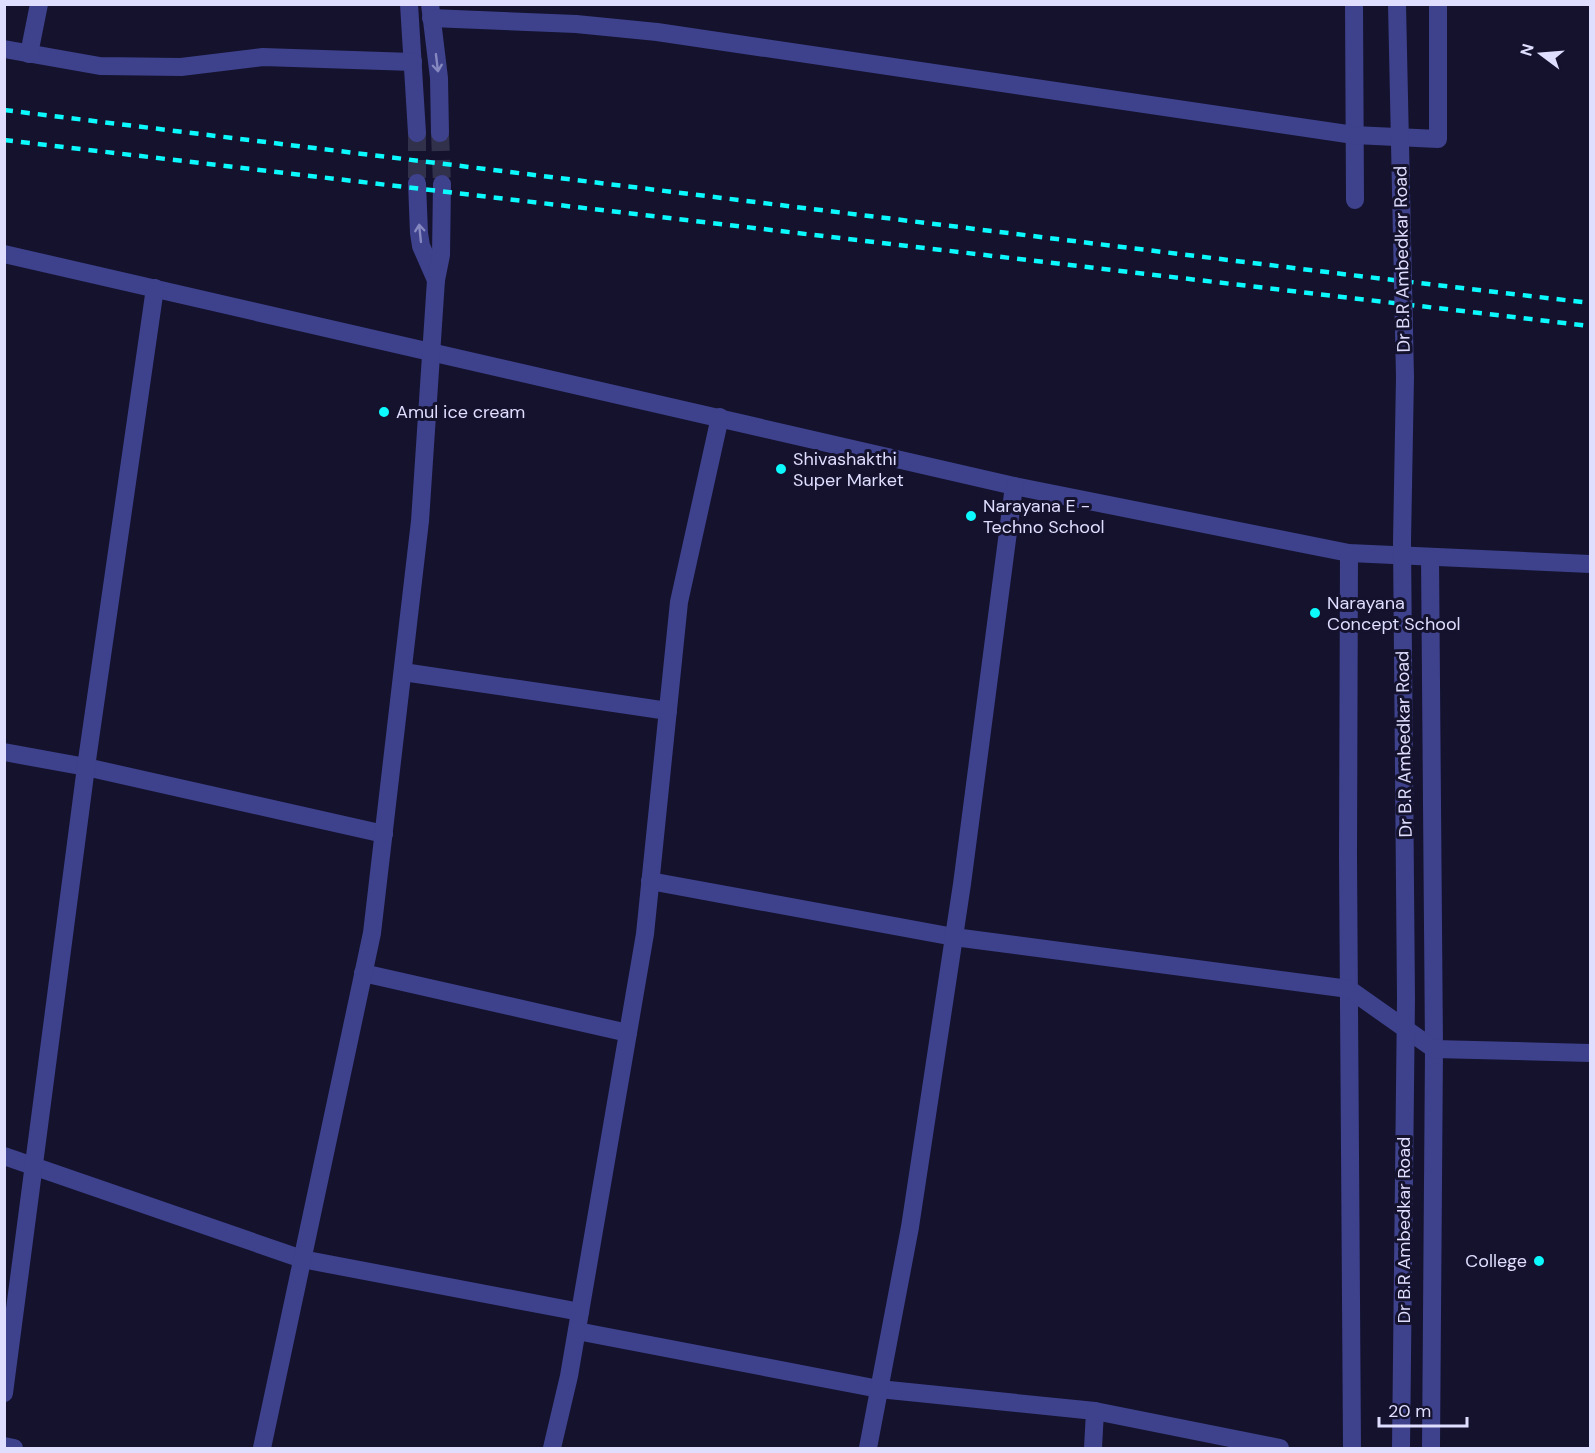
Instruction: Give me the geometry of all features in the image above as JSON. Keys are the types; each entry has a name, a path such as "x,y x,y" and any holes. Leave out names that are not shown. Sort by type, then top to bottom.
{"street":[{"path":"29,54 39,4"},
{"path":"409,4 417,133"},
{"path":"1354,4 1355,200"},
{"name":"Dr B.R Ambedkar Road","path":"1397,4 1405,377 1402,553 1406,998 1401,1449"},
{"path":"440,133 439,78 431,11 657,32 1354,135 1438,139 1438,4"},
{"path":"4,49 99,66 181,67 263,57 413,62"},
{"path":"417,183 421,246 436,280"},
{"path":"262,1449 372,933 420,521 436,280 441,255 442,184"},
{"path":"4,254 1014,486 1349,553 1590,564"},
{"path":"4,1393 86,767 155,288"},
{"path":"552,1449 569,1376 645,934 679,602 720,417"},
{"path":"868,1449 910,1227 954,937 1014,486"},
{"path":"1349,553 1352,1449"},
{"path":"1430,558 1434,1049 1431,1449"},
{"path":"403,672 668,711"},
{"path":"4,752 86,767 384,834"},
{"path":"650,881 954,937 1349,989 1434,1049 1590,1053"},
{"path":"363,973 628,1033"},
{"path":"4,1156 302,1259 580,1312"},
{"path":"577,1331 879,1389 1095,1412 1280,1449"},
{"path":"1093,1449 1095,1412"},
{"path":"4,1446 14,1449"}],"tunnel":[{"path":"417,133 417,183"},
{"path":"440,133 442,184"}],"railway":[{"path":"4,110 1590,303"},
{"path":"4,140 1590,326"}],"place":[{"name":"Amul ice cream","path":"384,412"},
{"name":"Shivashakthi Super Market","path":"781,469"},
{"name":"Narayana E - Techno School","path":"971,516"},
{"name":"Narayana Concept School","path":"1315,613"},
{"name":"College","path":"1539,1261"}]}
